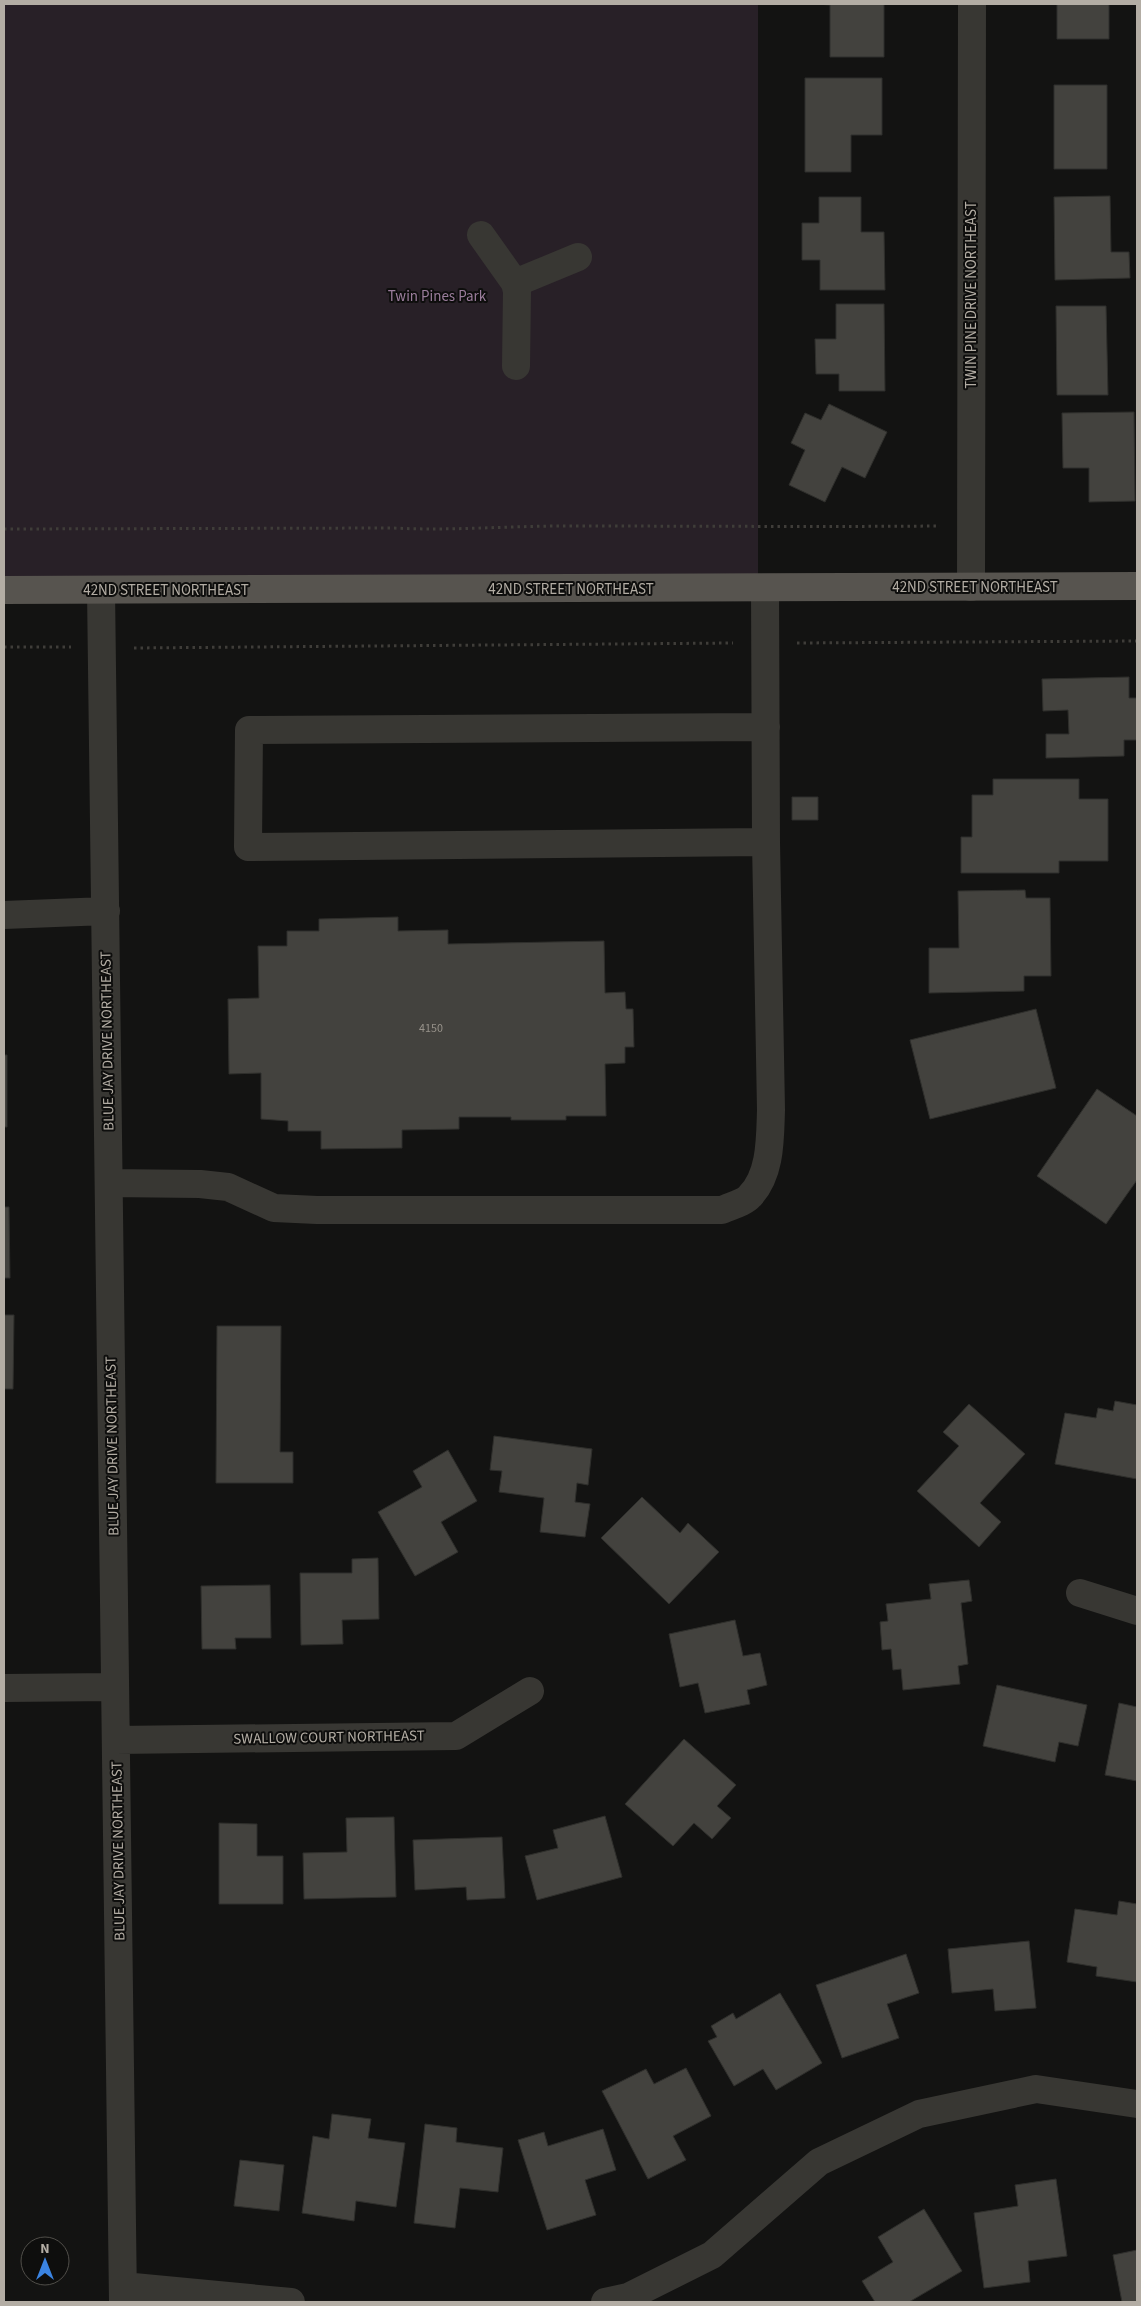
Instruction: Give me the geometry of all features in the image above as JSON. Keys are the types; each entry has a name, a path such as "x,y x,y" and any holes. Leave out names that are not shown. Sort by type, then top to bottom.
{"main road":[{"name":"42ND STREET NORTHEAST","path":"4,590 1137,586"}],"street":[{"name":"TWIN PINE DRIVE NORTHEAST","path":"971,587 972,4"},
{"path":"481,235 514,283 517,291 516,366"},
{"path":"514,283 578,257"},
{"path":"109,1183 200,1184 228,1187 274,1208 317,1210 722,1210 749,1197 762,1177 769,1145 771,1110 766,842 765,588"},
{"name":"BLUE JAY DRIVE NORTHEAST","path":"101,590 123,2294"},
{"path":"766,727 249,730 248,847 766,842"},
{"path":"4,915 106,911"},
{"path":"1080,1593 1137,1611"},
{"path":"4,1688 115,1687"},
{"name":"SWALLOW COURT NORTHEAST","path":"116,1740 456,1736 530,1691"},
{"path":"605,2302 628,2297 712,2255 819,2162 919,2114 1036,2089 1137,2104"},
{"path":"123,2294 291,2302"}],"path":[{"path":"4,529 393,528 430,530 543,526 948,526"},
{"path":"4,648 1137,641"}],"green space":[{"name":"Twin Pines Park","path":"4,4 758,4 758,588 4,590"}],"building":[{"path":"817,4 884,4 884,57 830,57 830,5"},
{"path":"1057,4 1109,4 1109,39 1057,39"},
{"path":"805,78 882,78 882,135 851,135 851,172 805,172"},
{"path":"1054,85 1107,85 1107,169 1054,169"},
{"path":"1110,196 1111,252 1129,252 1130,278 1055,280 1054,197"},
{"path":"819,197 861,197 861,232 884,232 885,290 820,290 820,260 802,260 802,223 819,223"},
{"path":"836,304 884,304 885,391 839,391 839,374 816,374 815,339 836,339"},
{"path":"1056,306 1106,306 1108,395 1057,395"},
{"path":"829,404 887,432 865,478 842,467 825,502 789,485 805,450 791,443 805,413 821,420"},
{"path":"1134,412 1135,501 1089,502 1089,468 1063,468 1062,413"},
{"path":"1129,677 1129,698 1137,698 1137,740 1124,740 1124,756 1046,758 1046,734 1069,734 1068,710 1043,711 1042,679"},
{"path":"993,779 1079,779 1079,799 1108,799 1108,861 1059,861 1059,873 961,873 961,837 972,837 972,795 993,795"},
{"path":"792,797 818,797 818,820 792,820"},
{"path":"1025,890 1026,898 1050,898 1051,976 1024,976 1024,991 929,993 929,948 959,948 958,891"},
{"path":"398,917 398,931 448,930 448,944 604,941 605,993 625,992 626,1009 633,1009 634,1047 625,1047 625,1063 605,1064 606,1116 566,1116 566,1120 511,1120 511,1117 459,1117 459,1129 402,1130 402,1148 321,1149 321,1131 288,1131 288,1121 261,1119 261,1073 229,1074 228,999 259,998 258,946 287,946 287,931 319,931 319,919"},
{"path":"1036,1009 1056,1088 930,1119 910,1040"},
{"path":"4,1055 7,1055 7,1127 4,1127"},
{"path":"1097,1089 1137,1116 1137,1180 1106,1224 1037,1176"},
{"path":"4,1207 9,1207 10,1278 4,1278"},
{"path":"4,1315 14,1315 13,1389 4,1389"},
{"path":"217,1326 281,1326 280,1452 293,1452 293,1483 216,1483"},
{"path":"1115,1401 1137,1405 1137,1479 1055,1464 1065,1413 1096,1418 1098,1408 1113,1411"},
{"path":"969,1404 1025,1454 980,1503 1001,1522 979,1547 917,1491 959,1446 943,1432"},
{"path":"494,1436 592,1449 588,1485 577,1483 575,1502 590,1504 585,1537 540,1532 544,1498 499,1492 502,1471 490,1470"},
{"path":"448,1450 477,1501 441,1522 458,1552 415,1576 378,1512 422,1487 413,1471"},
{"path":"642,1497 680,1533 688,1523 719,1552 669,1604 601,1538"},
{"path":"378,1558 379,1619 342,1620 343,1644 301,1645 300,1573 352,1573 352,1559"},
{"path":"969,1580 972,1601 961,1603 968,1664 958,1666 960,1684 903,1690 901,1669 893,1670 891,1649 882,1650 880,1622 888,1621 886,1604 931,1599 929,1584"},
{"path":"270,1585 271,1638 235,1638 236,1649 202,1649 201,1586"},
{"path":"735,1620 743,1656 760,1653 767,1685 747,1690 750,1704 705,1713 698,1683 680,1687 669,1634"},
{"path":"997,1685 1087,1705 1078,1746 1059,1742 1055,1762 983,1746"},
{"path":"1119,1703 1137,1707 1137,1781 1105,1775"},
{"path":"684,1739 736,1785 717,1806 731,1818 712,1839 694,1823 673,1846 625,1804"},
{"path":"605,1816 622,1877 537,1900 525,1856 558,1848 553,1830"},
{"path":"394,1817 396,1897 304,1899 303,1853 347,1852 346,1818"},
{"path":"219,1823 257,1824 257,1856 283,1856 283,1904 219,1904"},
{"path":"502,1837 505,1898 467,1900 466,1887 415,1890 413,1840"},
{"path":"1119,1901 1137,1904 1137,1982 1096,1976 1097,1967 1067,1962 1075,1909 1117,1915"},
{"path":"1029,1941 1036,2008 995,2011 993,1989 952,1993 948,1949"},
{"path":"906,1954 919,1993 887,2004 899,2038 842,2058 816,1985"},
{"path":"780,1993 822,2063 776,2090 763,2069 734,2086 708,2041 717,2037 711,2026 733,2013 736,2019"},
{"path":"686,2068 711,2116 673,2136 686,2160 648,2179 602,2091 646,2069 654,2084"},
{"path":"332,2114 371,2119 368,2138 405,2143 396,2207 356,2201 354,2221 302,2213 313,2136 329,2139"},
{"path":"425,2124 457,2128 456,2142 503,2148 498,2192 460,2188 455,2228 414,2223"},
{"path":"603,2129 616,2170 585,2180 596,2215 547,2230 518,2140 544,2132 548,2146"},
{"path":"240,2160 284,2165 279,2211 234,2206"},
{"path":"1056,2179 1067,2256 1028,2261 1030,2282 984,2288 974,2213 1018,2206 1015,2185"},
{"path":"924,2209 962,2271 909,2302 875,2302 862,2281 893,2262 878,2237"},
{"path":"1137,2250 1137,2302 1122,2302 1113,2255"}]}
